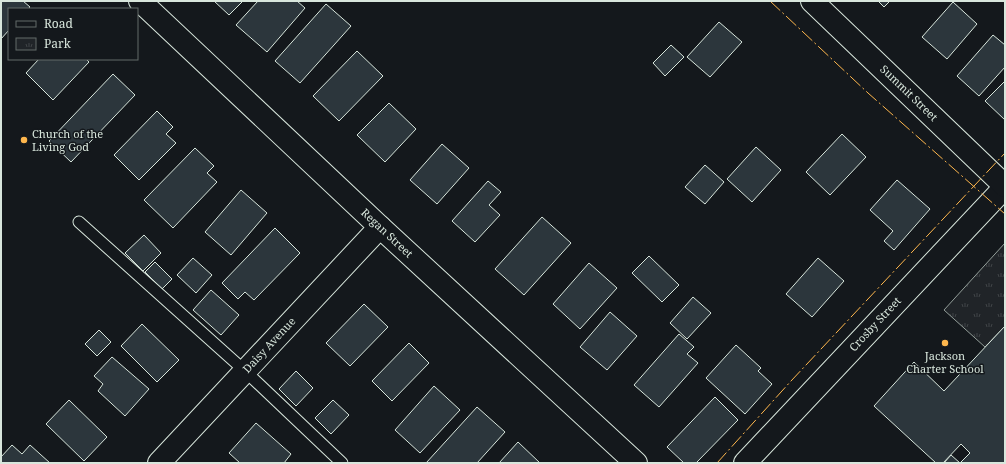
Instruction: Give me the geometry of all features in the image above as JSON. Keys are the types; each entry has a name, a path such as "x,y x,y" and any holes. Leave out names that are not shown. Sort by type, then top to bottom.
{"street":[{"name":"Regan Street","path":"140,1 380,227 636,463"},
{"name":"Summit Street","path":"812,1 1005,186"},
{"name":"Crosby Street","path":"746,463 1005,186"},
{"name":"Daisy Avenue","path":"158,463 380,227"}],"lane":[{"path":"79,222 245,371 342,463"}],"green space":[{"path":"1005,243 1005,326 985,347 944,310"}],"building":[{"path":"1,1 23,1 30,7 29,8 8,8 8,31 1,39"},
{"path":"214,1 243,1 229,15"},
{"path":"258,1 297,1 305,8 267,52 236,25"},
{"path":"878,1 890,1 884,7"},
{"path":"953,2 977,24 947,59 922,37"},
{"path":"326,4 351,26 300,83 275,61"},
{"path":"719,22 742,42 710,77 687,57"},
{"path":"993,35 1005,45 1005,67 979,96 957,76"},
{"path":"671,45 684,57 665,76 653,63"},
{"path":"357,51 383,76 339,121 313,96"},
{"path":"38,60 87,60 89,62 53,100 26,73"},
{"path":"113,74 135,95 71,162 49,141"},
{"path":"1005,81 1005,120 985,101"},
{"path":"389,103 416,129 385,162 357,135"},
{"path":"157,111 173,127 166,134 176,143 139,180 114,155"},
{"path":"842,134 866,157 830,195 806,172"},
{"path":"442,144 469,168 437,204 410,180"},
{"path":"756,147 781,170 752,202 727,179"},
{"path":"195,148 214,166 207,173 217,182 173,228 144,200"},
{"path":"705,165 724,182 705,204 685,187"},
{"path":"897,180 930,209 894,250 884,241 893,231 870,210"},
{"path":"488,181 501,192 489,205 500,215 475,242 452,221"},
{"path":"241,190 267,213 231,255 205,232"},
{"path":"542,217 571,243 524,295 495,269"},
{"path":"275,228 300,253 254,300 245,292 238,299 222,283"},
{"path":"144,235 161,253 143,271 125,253"},
{"path":"649,256 679,285 662,302 632,273"},
{"path":"193,258 212,275 196,293 177,275"},
{"path":"818,258 844,281 812,317 786,294"},
{"path":"155,262 172,279 162,289 145,272"},
{"path":"589,263 617,288 580,329 553,304"},
{"path":"211,290 239,315 221,335 193,310"},
{"path":"693,297 711,313 687,339 670,323"},
{"path":"364,304 388,327 350,366 326,343"},
{"path":"610,312 637,336 607,370 580,347"},
{"path":"142,324 179,360 157,382 121,346"},
{"path":"1005,326 1005,463 960,463 970,453 961,444 943,463 936,463 874,406 914,362 944,391"},
{"path":"99,330 111,342 97,356 85,344"},
{"path":"679,334 694,347 687,354 698,363 659,407 634,385"},
{"path":"409,343 429,363 392,401 372,381"},
{"path":"736,345 761,368 758,371 772,384 745,414 706,378"},
{"path":"112,357 149,389 125,416 98,391 103,384 94,376"},
{"path":"296,371 313,388 296,406 279,389"},
{"path":"434,386 460,410 420,453 395,430"},
{"path":"715,397 738,420 696,463 684,463 667,447"},
{"path":"69,400 107,437 84,461 46,424"},
{"path":"333,400 349,415 331,434 315,418"},
{"path":"477,407 505,432 477,463 426,463"},
{"path":"256,423 291,454 284,463 240,463 229,453"},
{"path":"518,442 540,463 499,463"},
{"path":"12,445 22,454 30,445 50,463 1,463 1,457"},
{"path":"951,455 960,463 944,463"}],"power":[{"path":"770,1 868,93 1005,214"},
{"path":"717,463 791,381 1005,153"}],"place":[{"name":"Church of the Living God","path":"24,140"},
{"name":"Jackson Charter School","path":"945,343"}]}
